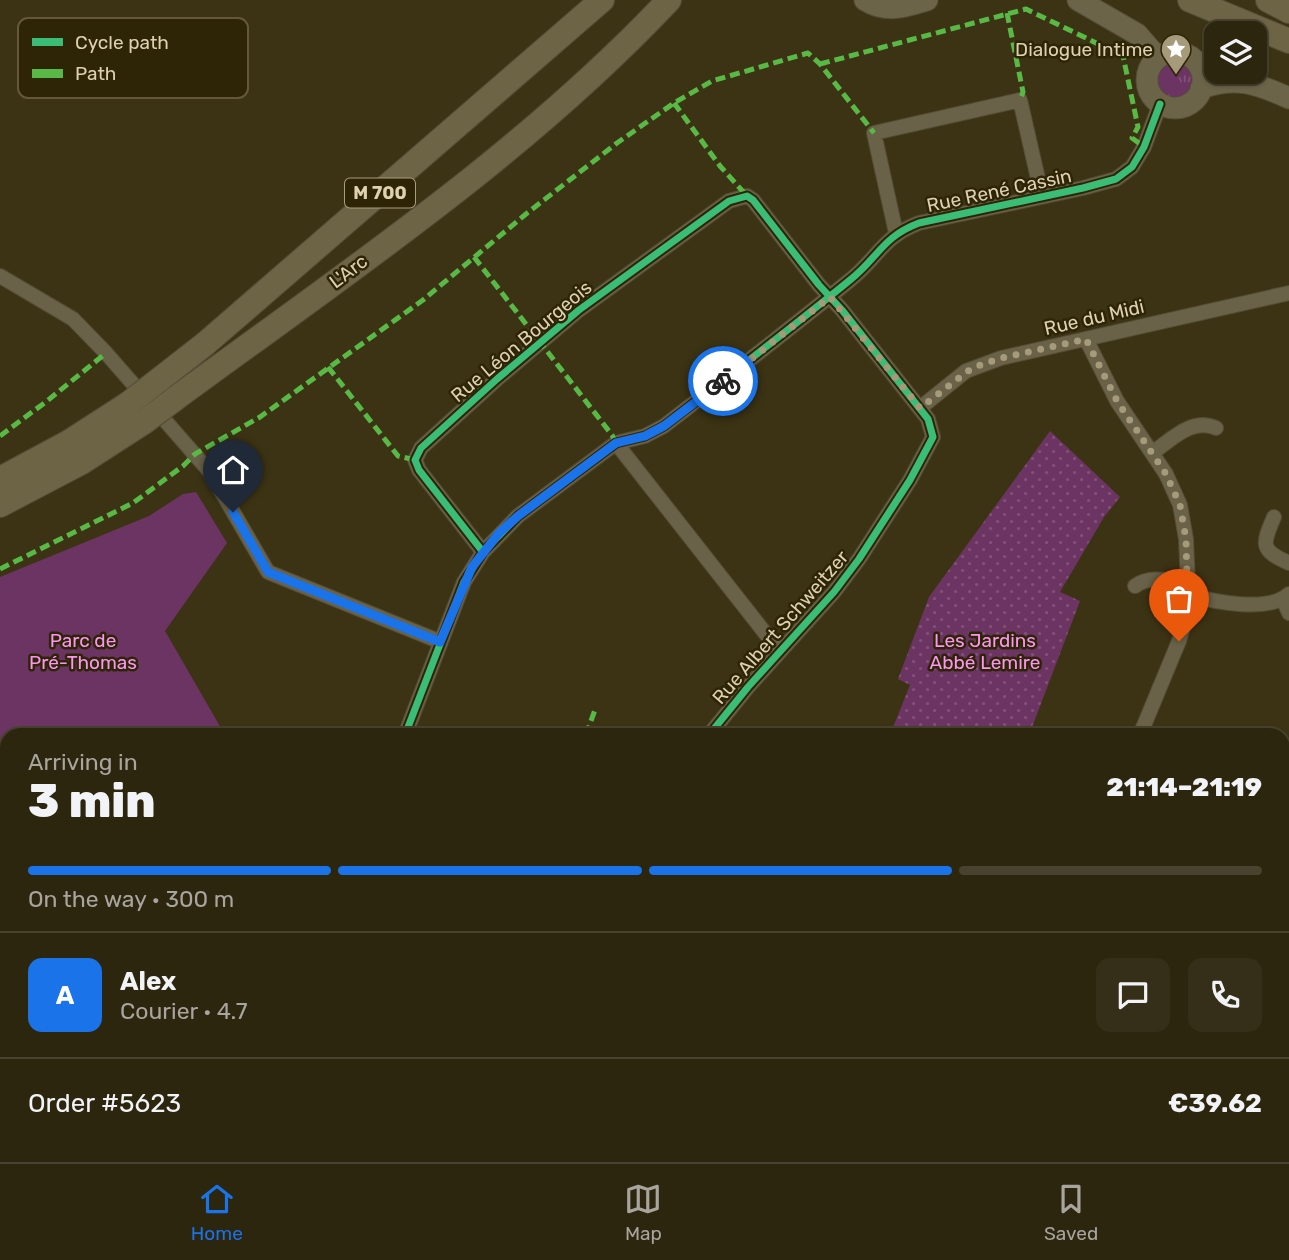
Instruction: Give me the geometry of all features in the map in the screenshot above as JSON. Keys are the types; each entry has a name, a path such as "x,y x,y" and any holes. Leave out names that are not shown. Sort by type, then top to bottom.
{"highway":[{"name":"L'Arc","path":"164,392 215,335 602,0"},
{"name":"L'Arc","path":"0,505 82,462 136,413 164,392 426,213 512,146 615,55 669,0"},
{"path":"1189,0 1289,41"},
{"path":"1268,0 1289,10"},
{"name":"L'Arc","path":"0,479 69,442 136,413"}],"main road":[{"path":"864,0 882,8 894,9 927,0"},
{"path":"1078,0 1137,34 1157,57"},
{"path":"1174,51 1191,56 1201,71 1201,88 1198,96 1185,106 1168,107 1160,104 1148,90 1147,72 1157,57 1174,51"},
{"path":"1201,88 1232,80 1262,86 1289,98"}],"street":[{"path":"896,233 874,133 1020,100 1042,196"},
{"name":"Rue René Cassin","path":"408,728 464,582 483,552 518,516 616,443 645,436 664,426 830,297 860,272 896,233 919,222 1116,179 1132,167 1144,147 1160,104"},
{"name":"Rue Léon Bourgeois","path":"483,552 419,470 415,460 418,452 496,379 579,310 670,242 729,201 747,196 758,205 830,297"},
{"path":"0,276 73,319 210,472 268,572 440,642"},
{"name":"Rue du Midi","path":"920,408 972,368 1001,358 1289,293"},
{"name":"Rue Albert Schweitzer","path":"715,728 748,687 835,592 911,480 933,437 931,423 920,408 830,297"},
{"path":"1086,339 1117,401 1166,474 1180,505 1186,539 1189,588 1179,641 1143,728"},
{"path":"1152,453 1190,427 1201,424 1216,428"},
{"path":"616,443 780,652"},
{"path":"1274,517 1265,537 1265,548 1271,555 1289,564"},
{"path":"1135,586 1143,580 1152,579 1238,604 1287,602"}],"green space":[{"path":"1174,62 1187,68 1193,81 1187,94 1174,100 1161,94 1155,81 1161,68"},
{"name":"Les Jardins Abbé Lemire","path":"1050,431 1120,497 1104,517 1060,592 1080,601 1032,728 893,728 910,685 898,679 929,597"},
{"name":"Parc de Pré-Thomas","path":"196,492 227,543 165,631 221,728 0,728 0,577 149,516 183,494"}],"marked path":[{"path":"820,64 1026,9 1123,56 1138,127 1132,138 1144,147"},
{"path":"1007,13 1023,92 1020,100"},
{"path":"0,569 133,503 195,454 260,417 423,300 617,143 674,103 712,81 808,53 820,64 874,133"},
{"path":"674,103 720,166 747,196"},
{"path":"474,257 616,443"},
{"path":"0,436 106,353"},
{"path":"328,367 398,456 415,460"},
{"path":"588,728 596,707"}],"cycle path":[{"path":"408,728 464,582 483,552 518,516 616,443 645,436 664,426 781,336 850,280 888,241 907,229 919,223 1116,179 1132,167 1144,147 1160,104"},
{"path":"483,552 419,470 415,460 421,448 579,310 729,201 747,196 753,200 928,419 933,437 910,480 859,559 834,592 715,728"}],"way so far":[{"path":"723,381 830,297 920,408 972,368 1001,358 1086,339 1105,381 1132,426 1166,474 1180,505 1186,539 1190,595 1179,641"}],"place":[{"name":"Dialogue Intime","path":"1176,76"}],"route":[{"path":"233,512 268,572 440,642 472,567 499,533 572,474 616,443 652,433 723,381"}]}
